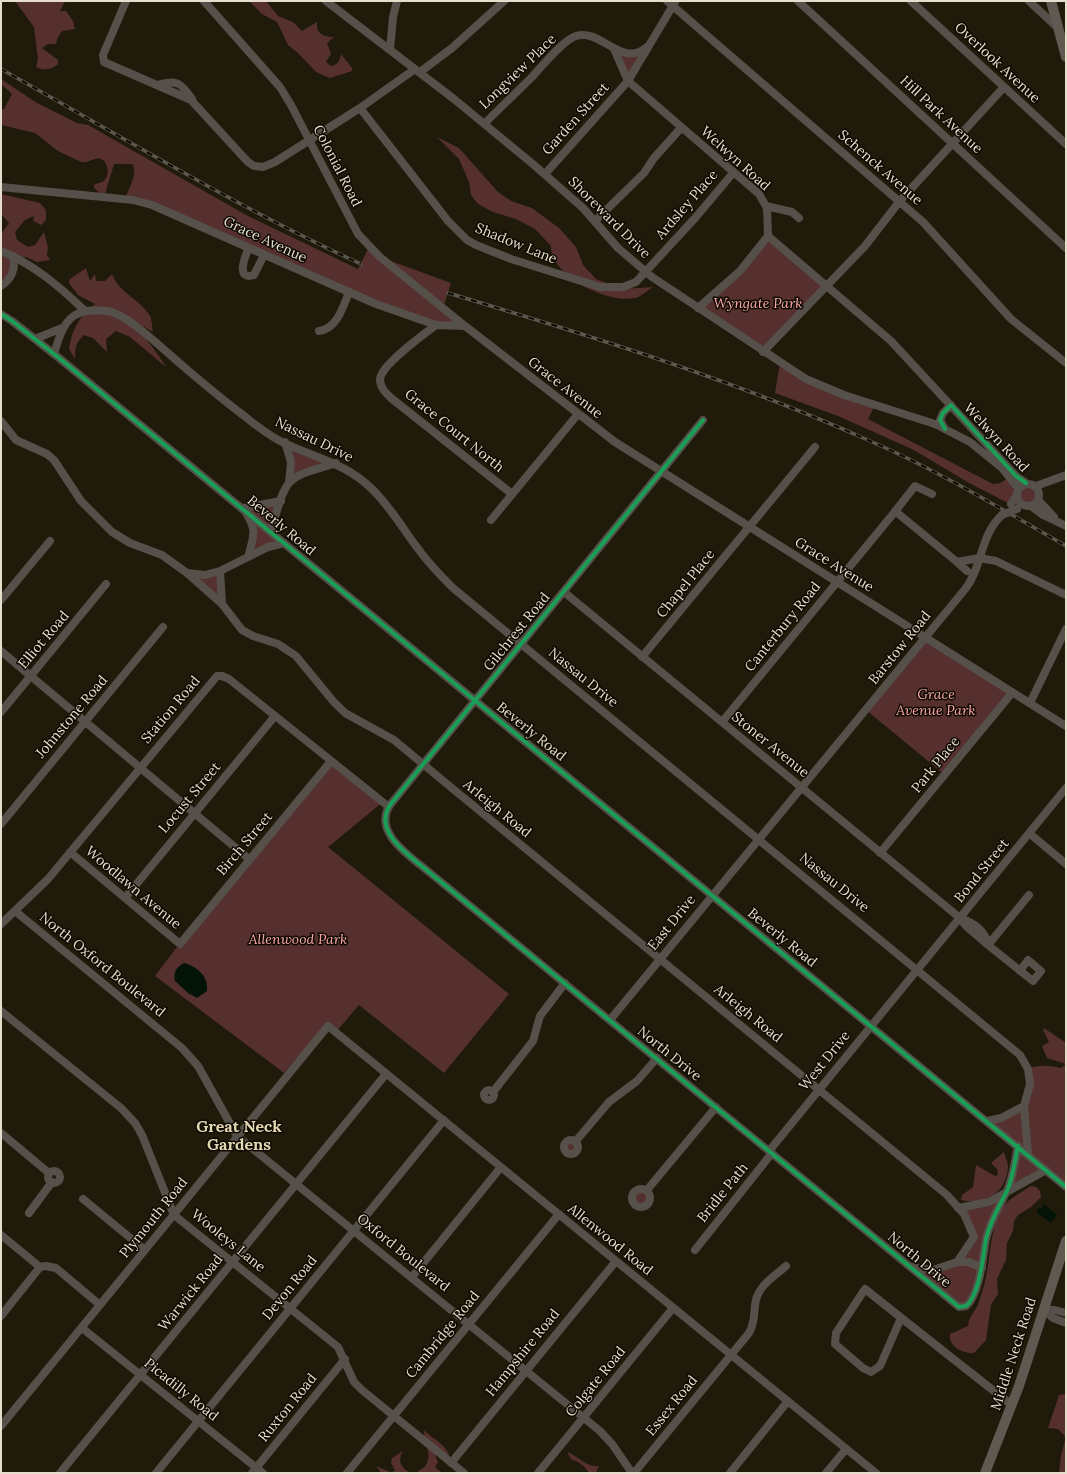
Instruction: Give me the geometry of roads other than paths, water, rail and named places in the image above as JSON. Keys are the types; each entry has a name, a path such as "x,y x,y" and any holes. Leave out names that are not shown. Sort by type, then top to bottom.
{"main road":[{"path":"1051,1 1061,32 1066,57"},
{"name":"Middle Neck Road","path":"985,1473 1012,1405 1066,1242"}],"street":[{"path":"126,1 103,55 103,60 106,63 186,98 195,104 248,162 254,166 264,166 275,162 418,71 452,48 504,1"},
{"name":"Colonial Road","path":"204,1 280,87 292,105 351,224 366,244 465,326"},
{"name":"Shoreward Drive","path":"326,1 485,123 579,204 618,248 645,272 795,373 825,388 921,419"},
{"path":"390,50 392,17 397,1"},
{"name":"Hill Park Avenue","path":"798,1 1066,248"},
{"name":"Overlook Avenue","path":"911,1 1066,144"},
{"path":"1029,1 1061,32"},
{"name":"Garden Street","path":"545,174 628,81 672,2"},
{"name":"Schenck Avenue","path":"672,2 935,234 1011,319 1066,363"},
{"name":"Longview Place","path":"485,123 571,38 581,35 592,36 614,49"},
{"name":"Garden Street","path":"614,49 634,53 643,50 650,43"},
{"name":"Garden Street","path":"614,49 628,81"},
{"name":"Welwyn Road","path":"628,81 758,194 766,206 768,236 891,341 1016,476 1026,484"},
{"path":"763,352 865,246 899,202 1004,87"},
{"name":"Shadow Lane","path":"360,108 448,221 461,234 476,245 511,259 600,287 613,288 630,285 636,282 645,272"},
{"path":"595,221 644,172 654,158 682,128"},
{"name":"Ardsley Place","path":"645,272 696,217 733,173"},
{"name":"Grace Avenue","path":"1,186 133,200 152,205 176,214 264,255 349,292 436,325 465,326 615,442 1066,726"},
{"path":"766,206 786,210 799,218"},
{"path":"698,308 740,270 768,236"},
{"path":"249,248 242,269 244,274 247,276 254,275 257,272 264,255"},
{"path":"1,251 25,262 56,284 84,310 62,328 35,339"},
{"path":"1,286 8,280 13,272 13,256"},
{"path":"319,331 325,331 334,322 349,292"},
{"name":"Nassau Drive","path":"84,310 108,311 121,316 244,416 285,442 336,463 354,474 371,488 388,506 419,551 449,584 918,969 1023,1058 1028,1069 1030,1084 1024,1106 1028,1154"},
{"name":"Beverly Road","path":"2,313 243,508 284,544 476,700 1066,1186"},
{"name":"Grace Court North","path":"436,325 385,368 380,380 381,387 391,398 512,494"},
{"path":"54,354 62,328"},
{"path":"937,422 951,405"},
{"path":"491,520 578,414"},
{"name":"Welwyn Road","path":"921,419 937,422 945,429 970,442 990,456 1011,476 1018,492"},
{"name":"Gilchrest Road","path":"389,807 703,420"},
{"name":"Arleigh Road","path":"1,421 16,440 47,454 54,460 81,501 112,532 130,543 162,555 187,573 222,604 242,630 253,636 278,644 296,656 333,701 345,713 394,740 924,1175 947,1195 964,1214 974,1237"},
{"path":"272,532 281,501 289,483 291,462 285,442"},
{"name":"Chapel Place","path":"642,657 815,447"},
{"path":"289,483 302,475 336,463"},
{"path":"1014,506 1018,492 1026,484 1036,486 1066,475"},
{"path":"1028,506 1039,498 1058,479"},
{"name":"Canterbury Road","path":"722,722 915,486 932,494"},
{"path":"1036,486 1039,498 1047,511 1065,525"},
{"path":"1018,492 1019,501 1043,515 1065,525"},
{"path":"248,557 254,536 252,522 243,508 281,501"},
{"name":"Barstow Road","path":"801,788 969,583 988,532 1002,515 1014,506 1028,506"},
{"path":"895,511 967,571"},
{"path":"1,600 50,541"},
{"path":"187,573 204,575 220,571 268,547 284,544"},
{"path":"957,562 979,558 1002,564 1066,595"},
{"path":"220,571 222,604"},
{"name":"Elliot Road","path":"1,712 106,584"},
{"name":"Stoner Avenue","path":"564,592 960,918 988,945 1020,971"},
{"name":"Johnstone Road","path":"1,824 163,627"},
{"path":"1030,704 1066,628"},
{"path":"1,651 249,860"},
{"name":"Station Road","path":"1,924 48,879 217,676 222,676 229,679 389,807"},
{"name":"Park Place","path":"880,853 1012,693"},
{"name":"Locust Street","path":"125,898 275,716"},
{"name":"Birch Street","path":"180,944 331,760"},
{"name":"East Drive","path":"610,1020 801,788"},
{"name":"Bond Street","path":"918,969 1066,788"},
{"name":"North Drive","path":"389,807 385,816 386,826 400,847 959,1307 966,1306 970,1302 982,1268"},
{"path":"1029,833 1066,864"},
{"name":"Woodlawn Avenue","path":"70,852 180,944"},
{"path":"988,945 1030,895"},
{"name":"North Oxford Boulevard","path":"15,911 173,1040"},
{"name":"West Drive","path":"770,1152 819,1089 918,969"},
{"path":"493,1092 533,1041 536,1023 565,983"},
{"name":"Wooleys Lane","path":"1,1011 121,1108 135,1123 149,1151 174,1215 338,1347 357,1385 464,1473"},
{"name":"Plymouth Road","path":"1,1426 328,1026"},
{"name":"Allenwood Road","path":"328,1026 876,1473"},
{"name":"Oxford Boulevard","path":"173,1040 198,1066 237,1136 584,1418 612,1444 633,1473"},
{"path":"575,1142 609,1102 637,1081 657,1058"},
{"name":"Warwick Road","path":"60,1473 386,1074"},
{"path":"987,1121 1001,1118 1024,1106"},
{"path":"647,1190 716,1107"},
{"name":"Devon Road","path":"156,1473 444,1120"},
{"path":"1,1134 49,1173 54,1171 59,1174 58,1180 52,1182 29,1213"},
{"path":"910,1266 933,1270 957,1262 969,1262 982,1268 986,1237 1001,1199 1007,1190 1018,1146"},
{"name":"Bridle Path","path":"695,1250 770,1152"},
{"path":"412,1277 501,1167"},
{"path":"958,1208 989,1202 1007,1190 1046,1170"},
{"path":"83,1199 145,1250"},
{"name":"Cambridge Road","path":"347,1473 559,1214"},
{"path":"1,1235 40,1267"},
{"path":"957,1262 974,1237 986,1237"},
{"name":"Hampshire Road","path":"451,1463 616,1261"},
{"path":"1,1316 40,1267 46,1266 56,1268 100,1305"},
{"name":"Essex Road","path":"633,1473 731,1355 753,1326 756,1298 761,1288 786,1266"},
{"path":"901,1318 880,1366 875,1371 871,1372 863,1368 835,1344 834,1340 836,1333 865,1289 1012,1405"},
{"name":"Colgate Road","path":"538,1473 673,1308"},
{"path":"1044,1310 1055,1310 1064,1313 1063,1322 1053,1318 1044,1310"},
{"name":"Picadilly Road","path":"82,1328 199,1421 257,1471"},
{"name":"Ruxton Road","path":"257,1471 345,1359"},
{"path":"730,1473 788,1401"},
{"path":"826,1473 846,1448"}],"railway":[{"path":"1,69 224,195 361,264"},
{"path":"448,293 662,360 767,398 819,419 895,452 970,491 1066,546"}],"district":[{"name":"Great Neck Gardens","path":"239,1136"}],"park label":[{"name":"Wyngate Park","path":"758,304"},
{"name":"Grace Avenue Park","path":"936,704"},
{"name":"Allenwood Park","path":"298,940"}]}
